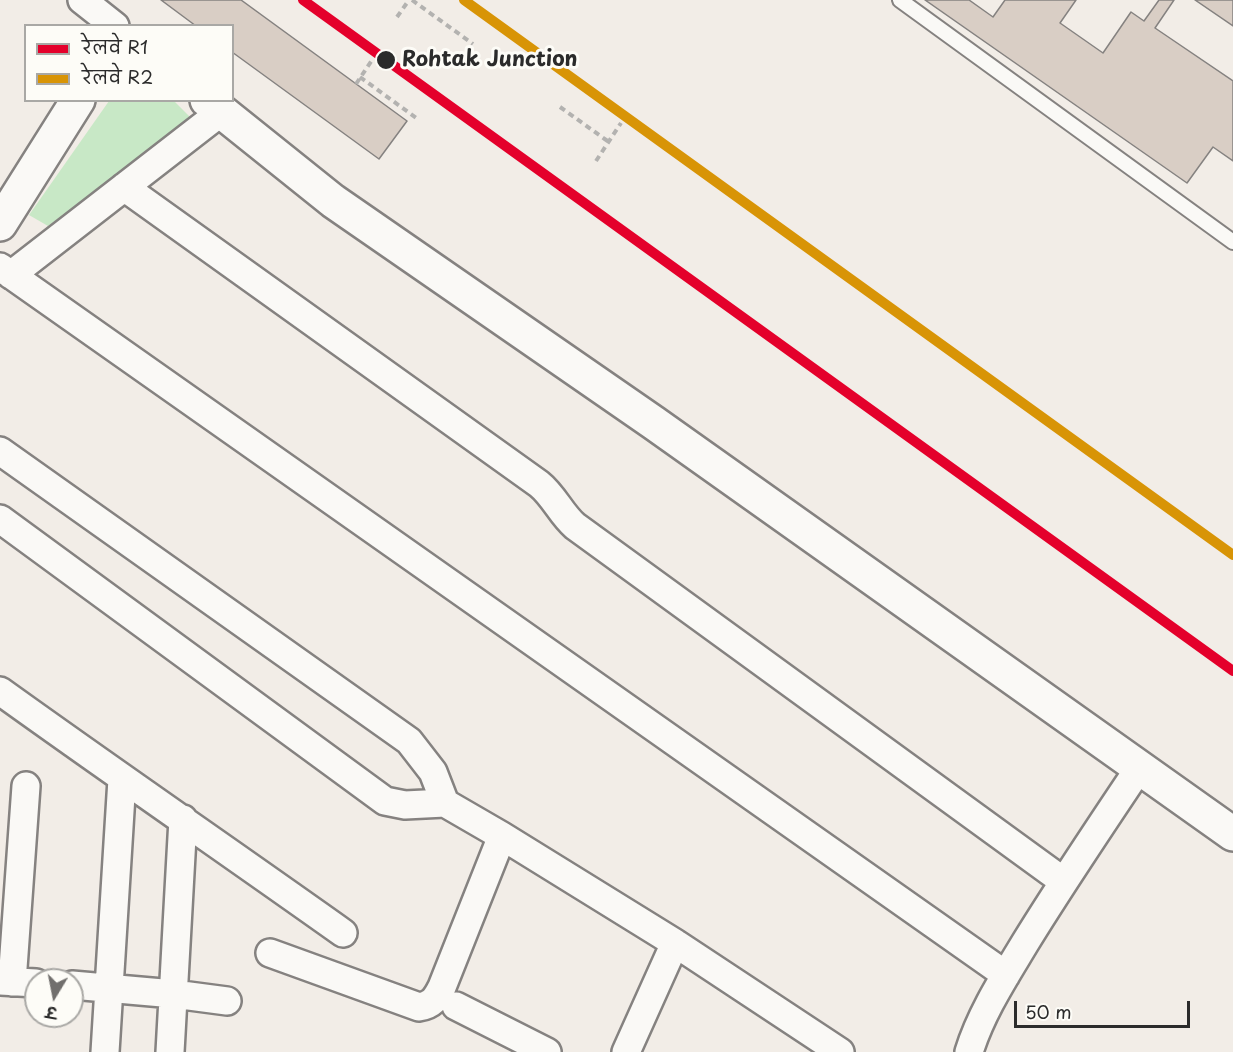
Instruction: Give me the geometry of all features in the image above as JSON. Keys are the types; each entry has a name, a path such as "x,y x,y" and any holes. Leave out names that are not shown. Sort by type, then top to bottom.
{"street":[{"path":"82,0 112,24"},
{"path":"0,224 77,102"},
{"path":"1006,975 6,271 124,187 214,106 333,201 645,417 1233,834"},
{"path":"124,187 540,483 550,493 564,517 575,526 1063,881"},
{"path":"0,451 409,741 433,772 445,803"},
{"path":"0,519 385,801 405,805 445,803 675,943 840,1052"},
{"path":"0,691 343,933"},
{"path":"969,1052 976,1030 1006,975 1063,881 1140,767"},
{"path":"105,1052 122,778"},
{"path":"16,982 26,786"},
{"path":"170,1052 183,819"},
{"path":"270,953 419,1007 429,1006 436,999 442,987 502,836"},
{"path":"626,1052 675,943"},
{"path":"84,986 227,1001"},
{"path":"456,1006 547,1052"}],"lane":[{"path":"900,0 1233,242"}],"path":[{"path":"397,17 411,0 473,44"},
{"path":"356,84 372,60"},
{"path":"360,77 419,120"},
{"path":"560,107 609,142"},
{"path":"596,160 621,123"}],"green space":[{"path":"108,102 175,102 195,122 48,226 29,215"}],"building":[{"path":"161,0 241,0 407,121 379,159 234,53 234,24 193,24"},
{"path":"925,0 969,0 993,17 1005,0 1076,0 1060,23 1103,53 1131,12 1144,21 1159,0 1174,0 1155,28 1233,81 1233,161 1213,147 1187,183"},
{"path":"1195,0 1233,0 1233,26"}],"rail line":[{"name":"R1","path":"303,0 1233,671"},
{"name":"R2","path":"464,0 1233,555"}],"place":[{"name":"Rohtak Junction","path":"386,60"}]}
